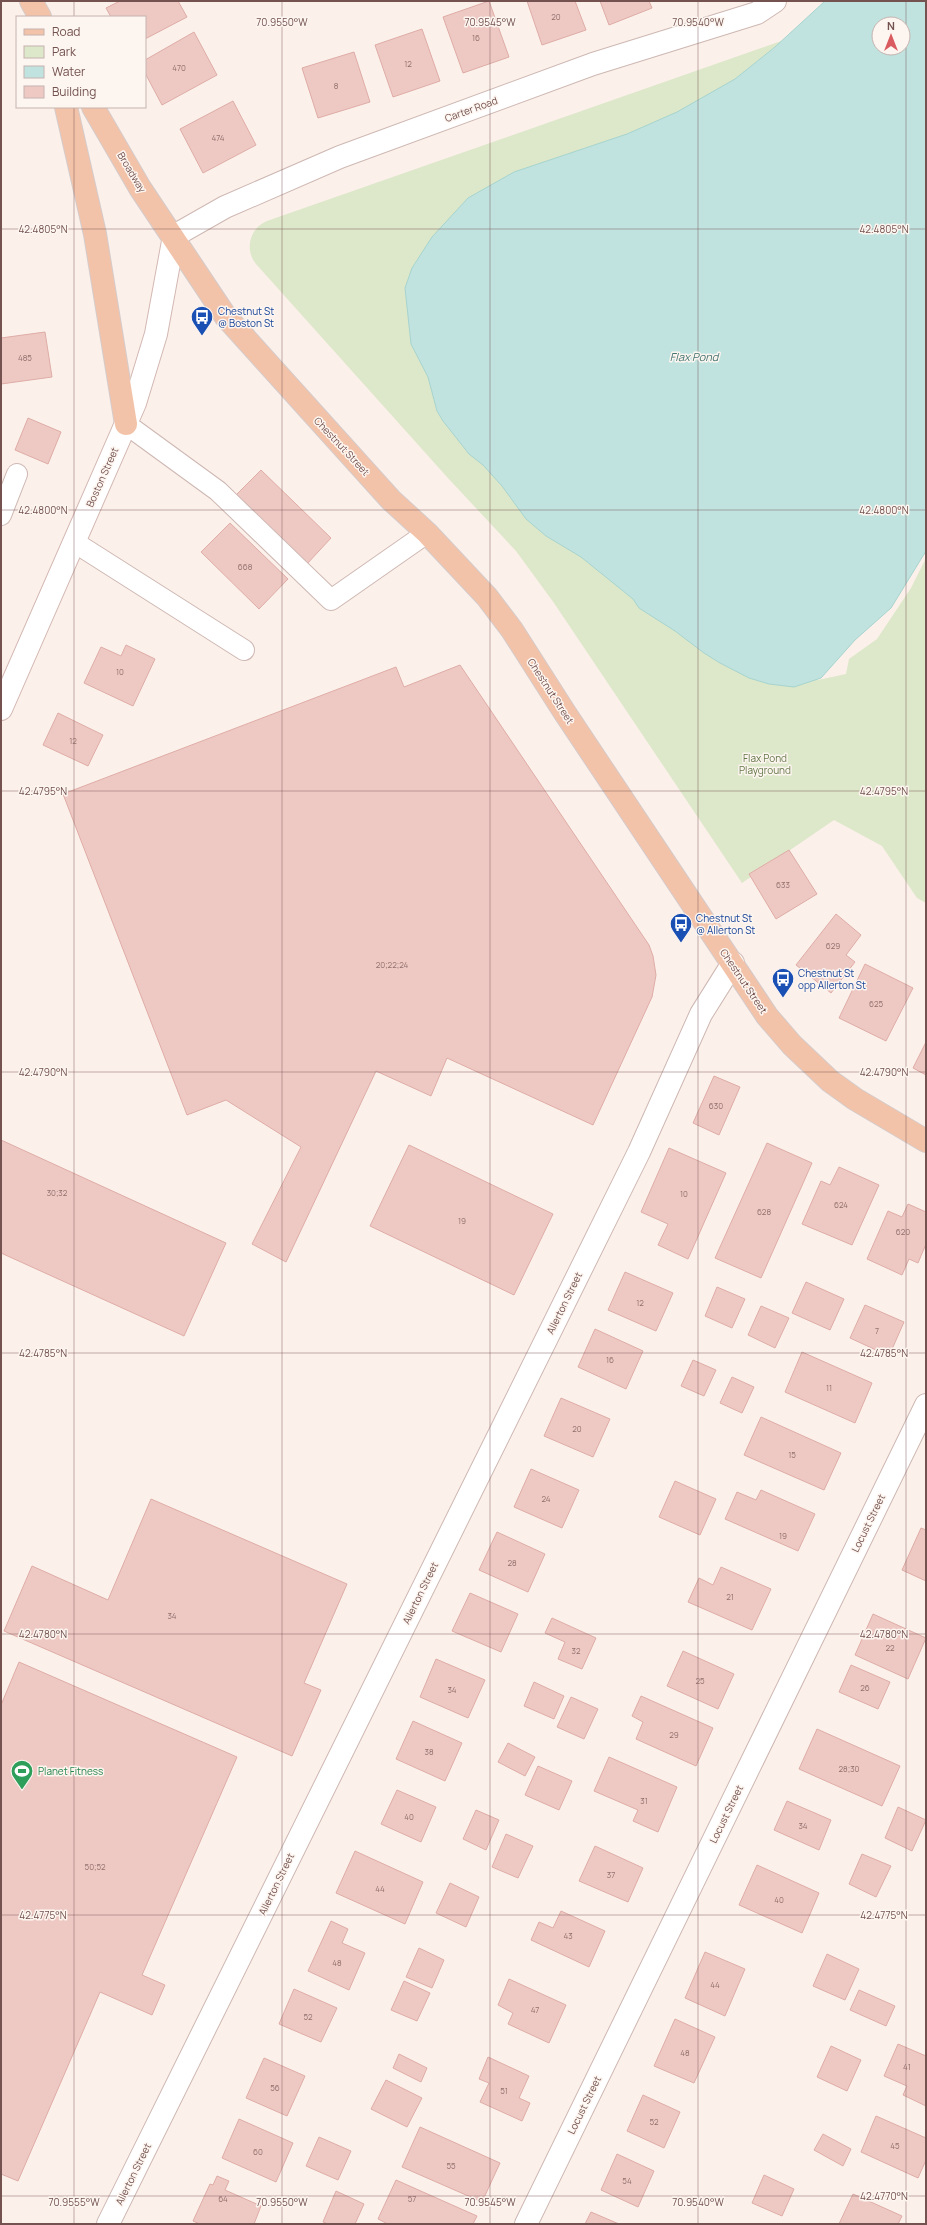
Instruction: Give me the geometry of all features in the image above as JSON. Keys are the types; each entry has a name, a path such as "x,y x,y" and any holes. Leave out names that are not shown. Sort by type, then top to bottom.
{"main road":[{"path":"31,1 39,16"},
{"path":"66,108 96,234 126,424"},
{"name":"Broadway","path":"94,108 140,188 174,236"},
{"name":"Chestnut Street","path":"174,236 226,317 250,346 391,500 427,533 487,597 512,630 565,713 767,1016 812,1065 855,1099 926,1141"}],"street":[{"name":"Carter Road","path":"174,236 225,207 340,157 593,64 757,13 775,1"},
{"name":"Boston Street","path":"1,709 135,404 156,334 174,236"},
{"name":"Allerton Street","path":"108,2224 639,1152 701,1014 733,963"},
{"name":"Locust Street","path":"526,2224 926,1404"}],"lane":[{"path":"126,424 218,491 330,600 427,533"},
{"path":"1,515 17,474"},
{"path":"74,542 244,650"}],"green space":[{"name":"Flax Pond","path":"790,38 818,680 846,674 849,659 877,639 911,588 926,558 926,903 917,898 882,846 834,820 742,883 554,603 516,551 447,477 256,264 250,252 253,234 261,224 267,221"}],"water":[{"name":"Flax Pond","path":"825,1 926,1 926,551 891,608 855,640 821,678 794,687 769,684 749,678 704,653 675,631 639,608 633,599 581,557 546,536 526,519 502,486 483,465 469,454 437,411 428,377 411,344 405,288 412,268 432,237 468,198 514,172 627,134 677,112 735,79 775,47"}],"building":[{"path":"120,1 178,1 187,17 146,38 146,16 110,16 106,8"},
{"path":"489,1 509,57 463,73 443,17"},
{"path":"527,1 575,1 586,30 542,45"},
{"path":"600,1 649,1 652,8 609,25"},
{"path":"422,29 440,81 393,97 375,45"},
{"path":"194,32 217,75 162,105 146,75 146,59"},
{"path":"354,52 370,102 318,118 302,68"},
{"path":"233,101 256,145 203,173 180,129"},
{"path":"45,332 52,377 1,384 1,338"},
{"path":"28,418 61,432 48,464 15,450"},
{"path":"261,470 331,538 306,565 235,496"},
{"path":"230,523 288,579 259,609 201,552"},
{"path":"126,645 155,659 133,706 84,683 101,647 121,656"},
{"path":"460,665 649,945 653,956 656,975 652,997 593,1125 447,1058 431,1096 376,1071 286,1262 252,1244 301,1147 226,1100 187,1115 63,794 396,667 404,687"},
{"path":"58,713 103,735 88,766 43,745"},
{"path":"789,850 817,894 776,919 749,874"},
{"path":"836,914 861,935 846,955 855,962 831,993 796,965"},
{"path":"865,964 913,988 886,1041 839,1018"},
{"path":"926,1042 926,1075 913,1068"},
{"path":"714,1076 740,1087 719,1135 693,1123"},
{"path":"1,1140 226,1243 184,1336 1,1253"},
{"path":"767,1143 812,1163 761,1278 715,1258"},
{"path":"409,1145 553,1214 514,1295 370,1226"},
{"path":"669,1148 726,1173 688,1259 658,1245 668,1224 641,1212"},
{"path":"839,1167 879,1185 852,1245 802,1224 821,1181 830,1185"},
{"path":"908,1204 926,1212 926,1244 918,1263 909,1259 902,1275 867,1259 888,1211 902,1217"},
{"path":"625,1272 673,1293 656,1331 608,1310"},
{"path":"806,1282 844,1299 830,1330 792,1313"},
{"path":"717,1287 745,1299 732,1328 705,1316"},
{"path":"865,1305 904,1322 889,1356 850,1338"},
{"path":"761,1306 789,1318 775,1348 748,1335"},
{"path":"595,1329 643,1351 626,1389 578,1367"},
{"path":"802,1352 872,1383 855,1423 785,1392"},
{"path":"693,1360 716,1370 704,1396 681,1386"},
{"path":"732,1377 754,1387 742,1413 720,1403"},
{"path":"561,1398 610,1419 593,1457 544,1436"},
{"path":"761,1417 841,1453 824,1490 744,1455"},
{"path":"531,1469 579,1490 562,1528 514,1507"},
{"path":"675,1481 716,1499 700,1535 659,1517"},
{"path":"761,1490 815,1514 798,1551 725,1519 737,1492 756,1500"},
{"path":"151,1499 347,1584 304,1683 321,1690 292,1756 4,1631 32,1566 108,1600"},
{"path":"921,1528 926,1530 926,1581 902,1570"},
{"path":"497,1532 545,1554 528,1592 479,1570"},
{"path":"721,1567 771,1589 752,1630 688,1602 699,1578 713,1585"},
{"path":"470,1593 518,1614 501,1652 452,1631"},
{"path":"873,1614 926,1638 908,1679 855,1655"},
{"path":"552,1618 596,1638 582,1669 558,1659 565,1642 545,1633"},
{"path":"683,1651 734,1674 718,1709 667,1686"},
{"path":"436,1659 485,1680 468,1718 420,1697"},
{"path":"19,1662 237,1757 142,1975 165,1985 152,2015 100,1992 18,2181 1,2174 1,1705"},
{"path":"851,1665 890,1682 878,1709 839,1692"},
{"path":"534,1682 564,1696 554,1719 524,1706"},
{"path":"641,1696 713,1728 696,1766 636,1739 643,1722 632,1716"},
{"path":"571,1697 598,1709 584,1739 557,1727"},
{"path":"413,1721 462,1743 445,1781 396,1759"},
{"path":"817,1729 900,1766 882,1806 799,1769"},
{"path":"508,1743 535,1757 525,1776 498,1762"},
{"path":"609,1757 677,1787 658,1832 633,1821 638,1810 594,1791"},
{"path":"538,1766 572,1781 559,1810 525,1795"},
{"path":"397,1790 436,1807 421,1842 381,1824"},
{"path":"787,1801 831,1820 819,1850 774,1830"},
{"path":"898,1807 926,1820 912,1851 885,1838"},
{"path":"476,1810 499,1820 486,1850 463,1839"},
{"path":"506,1834 533,1846 518,1878 492,1867"},
{"path":"595,1846 643,1868 628,1902 579,1881"},
{"path":"355,1851 423,1882 405,1924 336,1893"},
{"path":"862,1854 891,1866 876,1897 849,1884"},
{"path":"757,1865 819,1893 802,1933 739,1905"},
{"path":"450,1883 479,1897 466,1927 436,1913"},
{"path":"561,1911 605,1931 589,1967 531,1940 539,1922 553,1928"},
{"path":"331,1921 348,1929 342,1943 365,1953 349,1990 308,1971"},
{"path":"419,1948 444,1960 432,1988 406,1977"},
{"path":"705,1952 745,1969 725,2016 685,1998"},
{"path":"827,1954 859,1969 845,2000 813,1986"},
{"path":"509,1979 566,2005 549,2043 508,2024 513,2013 498,2005"},
{"path":"404,1981 430,1993 417,2021 391,2010"},
{"path":"294,1989 337,2008 321,2042 279,2024"},
{"path":"859,1990 895,2006 886,2026 850,2010"},
{"path":"675,2019 715,2037 694,2083 654,2066"},
{"path":"898,2044 926,2056 926,2106 903,2095 907,2086 884,2076"},
{"path":"831,2046 861,2060 847,2091 817,2077"},
{"path":"399,2054 427,2068 421,2082 393,2068"},
{"path":"488,2057 529,2076 519,2098 530,2103 522,2121 480,2102 489,2083 479,2079"},
{"path":"264,2058 305,2076 287,2116 246,2098"},
{"path":"386,2080 422,2098 407,2127 371,2109"},
{"path":"643,2095 680,2112 664,2148 627,2131"},
{"path":"876,2116 926,2138 926,2160 918,2178 861,2152"},
{"path":"239,2119 293,2143 276,2182 222,2158"},
{"path":"420,2127 500,2163 482,2202 402,2167"},
{"path":"823,2134 851,2149 843,2166 814,2150"},
{"path":"319,2137 351,2151 338,2180 306,2166"},
{"path":"617,2154 654,2171 638,2207 601,2190"},
{"path":"764,2175 794,2189 782,2216 752,2203"},
{"path":"217,2176 229,2181 225,2190 261,2206 254,2224 200,2224 193,2221 210,2184 213,2185"},
{"path":"396,2180 477,2216 473,2224 388,2224 378,2219"},
{"path":"336,2191 364,2204 355,2224 328,2224 323,2222"},
{"path":"853,2194 902,2216 898,2224 839,2224"},
{"path":"591,2212 619,2224 585,2224"}],"place":[{"name":"Chestnut St @ Boston St","path":"202,336"},
{"name":"Chestnut St @ Allerton St","path":"681,944"},
{"name":"Chestnut St opp Allerton St","path":"783,998"},
{"name":"Planet Fitness","path":"22,1790"}],"park label":[{"name":"Flax Pond Playground","path":"765,764"}]}
